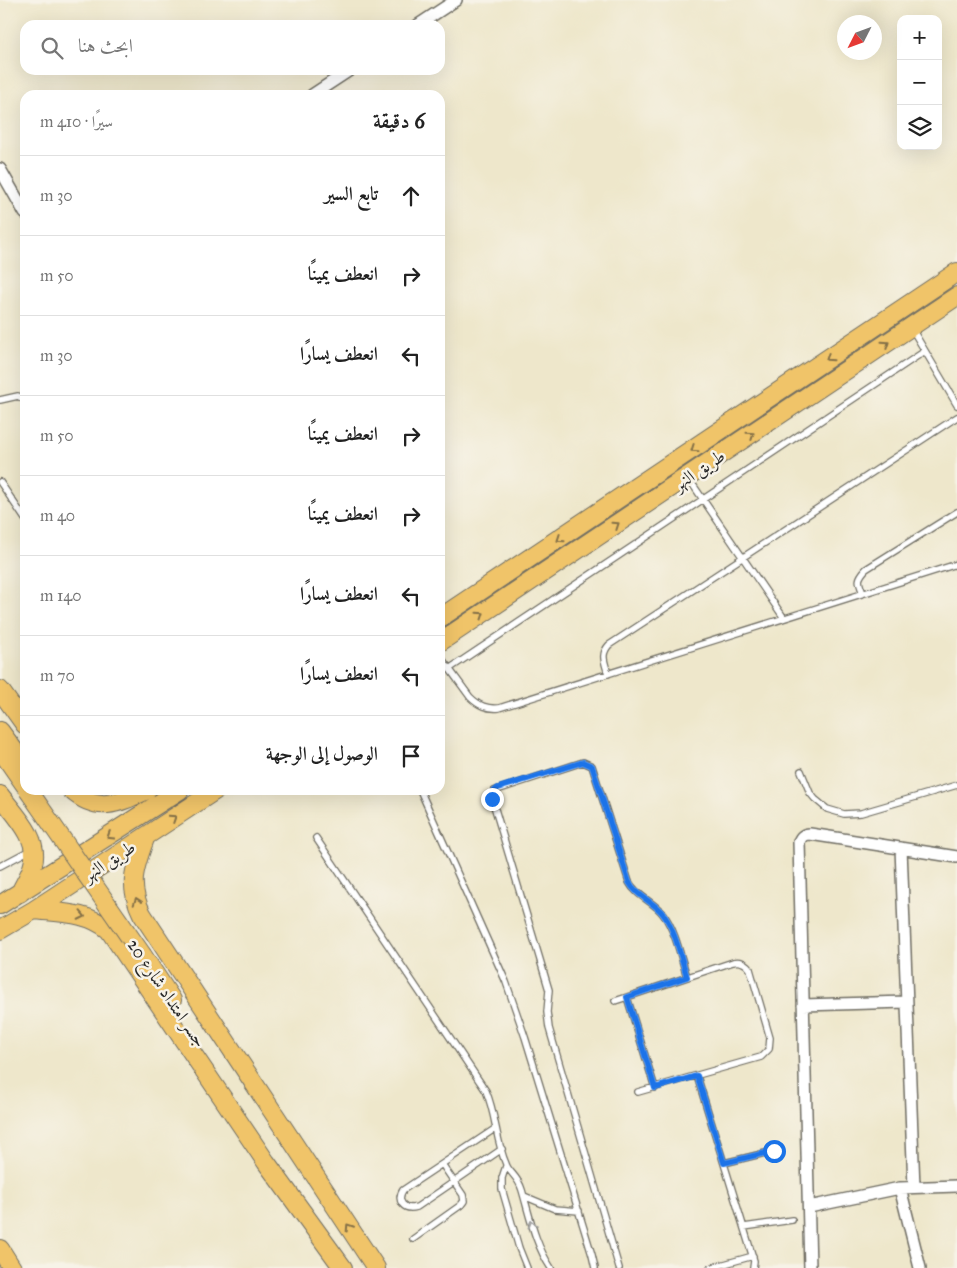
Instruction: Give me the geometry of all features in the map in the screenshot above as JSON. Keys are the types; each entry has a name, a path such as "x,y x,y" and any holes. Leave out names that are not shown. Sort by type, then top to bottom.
{"main road":[{"name":"طريق النهر","path":"445,615 955,279"},
{"name":"طريق النهر","path":"445,639 957,296"},
{"path":"0,690 20,718"},
{"path":"0,731 20,774"},
{"name":"جسر امتداد شارع 20","path":"32,795 148,953 296,1165 308,1178 323,1188"},
{"name":"جسر امتداد شارع 20","path":"45,795 148,953 287,1175 292,1184 295,1202"},
{"path":"78,795 86,800 103,805 120,802 136,795"},
{"name":"طريق النهر","path":"0,905 172,795"},
{"name":"طريق النهر","path":"0,930 34,910 208,795"},
{"path":"1,799 27,832 34,848 34,863 20,893"},
{"path":"146,836 134,868 133,880 135,898 142,914 376,1268"},
{"path":"34,910 85,916 101,923 109,930 295,1202 343,1268"},
{"path":"0,1250 12,1268"}],"street":[{"path":"426,20 456,0"},
{"path":"320,90 342,75"},
{"path":"0,169 20,204"},
{"path":"810,1268 800,838 810,834 957,857"},
{"path":"901,848 914,1187"},
{"path":"803,1005 906,1002"},
{"path":"809,1207 900,1188 957,1186"},
{"path":"900,1188 920,1268"}],"lane":[{"path":"911,327 957,405"},
{"path":"449,669 926,351"},
{"path":"0,400 20,397"},
{"path":"608,674 603,657 604,650 609,645 957,417"},
{"path":"688,477 784,618"},
{"path":"0,482 20,512"},
{"path":"863,593 858,582 866,569 957,512"},
{"path":"445,663 470,697 483,707 491,709 500,708 957,564"},
{"path":"619,1268 548,1028 549,990 492,799 494,791 498,788 583,762 592,766 629,882 638,894 656,907 666,919 687,977"},
{"path":"801,771 814,799 827,809 844,814 861,813 957,785"},
{"path":"422,795 490,943 526,1036 579,1211 594,1268"},
{"path":"316,838 486,1091 506,1166 502,1178 502,1189 519,1248 527,1268"},
{"path":"0,866 34,848"},
{"path":"615,1001 733,962 745,963 750,969 770,1038 769,1049 762,1056 638,1092"},
{"path":"627,997 655,1088"},
{"path":"697,1076 744,1228 752,1256 753,1268"},
{"path":"496,1128 403,1190 400,1197 402,1204 407,1208 416,1208 502,1149"},
{"path":"724,1163 774,1151"},
{"path":"413,1239 463,1204 464,1198 442,1164"},
{"path":"506,1166 516,1176 524,1196 536,1240 551,1268"},
{"path":"524,1196 555,1209 579,1211"},
{"path":"744,1228 792,1220"},
{"path":"710,1268 752,1256"}],"route":[{"path":"492,799 492,793 498,788 583,762 592,766 629,882 638,894 656,907 666,919 687,977 627,997 655,1088 697,1076 724,1163 774,1151"}]}
